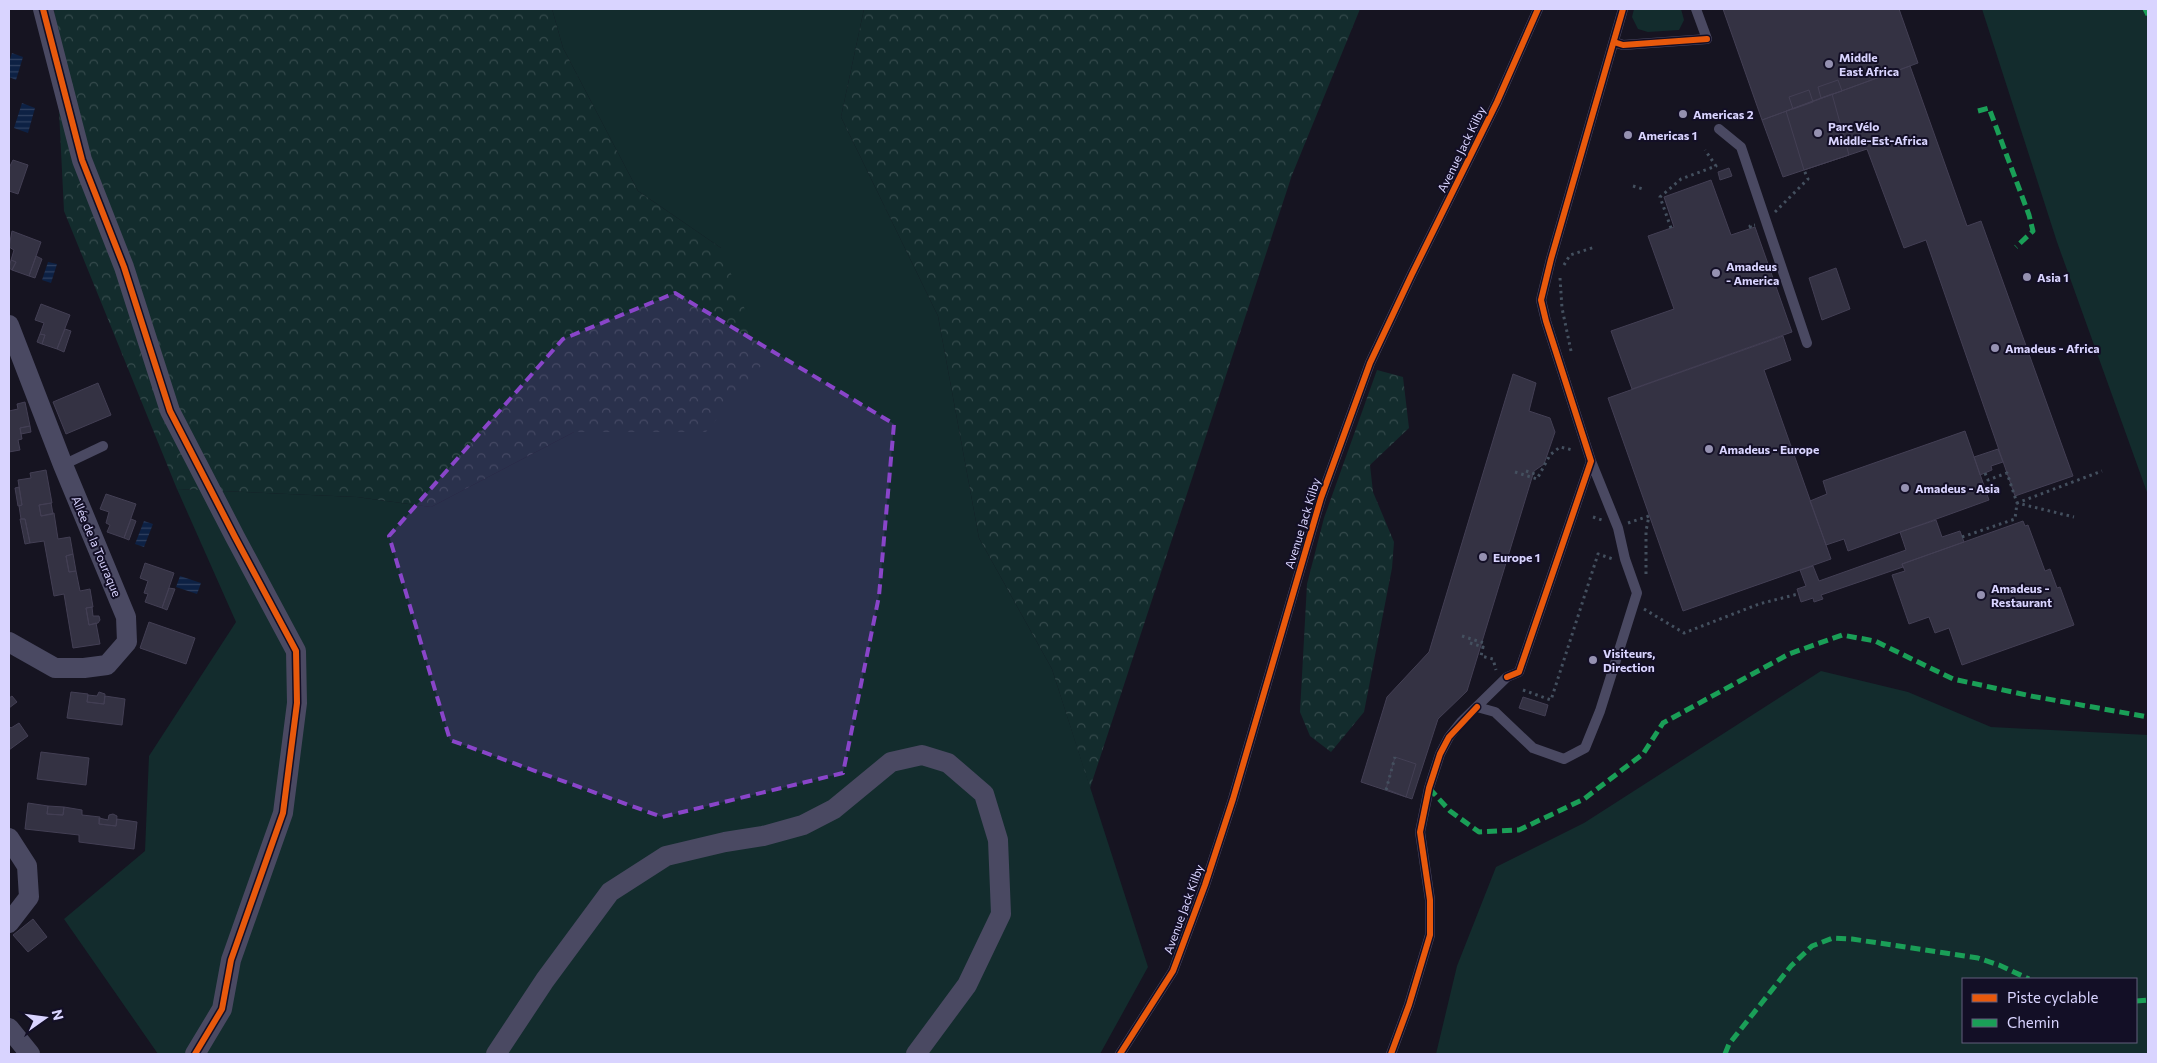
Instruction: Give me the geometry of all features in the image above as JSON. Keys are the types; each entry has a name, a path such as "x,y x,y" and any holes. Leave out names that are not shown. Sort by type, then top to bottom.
{"street":[{"path":"43,9 82,160 124,267 170,411 296,651 297,703 283,813 231,960 222,1009 194,1054"},
{"name":"Allée de la Touraque","path":"9,325 63,465 126,617 127,642 107,665 84,668 55,668 9,642"},
{"path":"496,1054 545,980 610,892 666,856 725,842 763,836 802,825 834,809 891,762 922,755 948,764 984,794 998,840 1001,914 967,985 916,1054"},
{"path":"9,838 27,866 29,897 9,923"},
{"path":"9,1028 30,1054"}],"lane":[{"name":"Avenue Jack Kilby","path":"1120,1054 1173,972 1205,885 1233,799 1321,498 1370,363 1497,102 1538,9"},
{"path":"1477,707 1496,712 1533,748 1564,759 1585,748 1600,712 1636,593 1624,559 1618,528 1592,461 1546,321 1541,300 1623,9"},
{"path":"1614,42 1623,45 1707,39 1696,9"},
{"path":"1719,129 1741,146 1807,343"},
{"path":"63,465 104,446"},
{"path":"1391,1054 1409,1005 1430,935 1430,900 1420,832 1429,788 1440,754 1449,738 1477,707 1507,677 1519,672 1592,461"}],"path":[{"path":"1671,228 1660,197 1681,179 1716,166 1705,150"},
{"path":"1751,228 1750,226 1767,221 1808,179 1804,170"},
{"path":"1633,186 1643,189"},
{"path":"1563,267 1570,255 1595,247"},
{"path":"1560,273 1562,308 1573,360"},
{"path":"1515,472 1537,479 1550,455 1560,447"},
{"path":"1526,471 1538,475"},
{"path":"2017,503 2102,471"},
{"path":"1962,537 2015,519 2017,503 2007,473 1988,480 1985,473"},
{"path":"2017,503 2074,517"},
{"path":"1624,525 1649,516 1646,531 1646,583"},
{"path":"1524,690 1551,700 1598,554 1615,559 1616,553"},
{"path":"1641,607 1684,633 1759,604 1798,594"},
{"path":"1462,636 1484,643 1481,656 1493,659"},
{"path":"1470,643 1483,647"},
{"path":"1386,790 1395,757"}],"highlighted area":[{"path":"675,293 894,424 879,596 843,773 662,817 450,740 389,536 563,339"}],"green space":[{"path":"54,9 552,9 563,48 638,191 721,248 765,361 706,432 574,432 431,507 357,497 177,489 64,211"},
{"path":"552,9 864,9 841,117 938,316 979,538 1052,669 1148,967 1100,1054 158,1054 64,919 145,851 149,756 236,622 177,489 357,497 431,507 574,432 706,432 721,248 638,191 563,48"},
{"path":"864,9 1360,9 1292,175 1090,788 1052,669 979,538 938,316 841,117"},
{"path":"1634,9 1681,9 1684,20 1679,30 1648,32 1638,29 1632,17"},
{"path":"1982,9 2148,9 2148,495 2057,242"},
{"path":"1377,370 1403,377 1409,428 1370,465 1373,492 1394,542 1392,568 1364,712 1331,752 1310,736 1300,712 1307,584 1324,518"},
{"path":"1821,671 1908,692 1991,727 2148,735 2148,1054 1436,1054 1457,966 1496,867 1584,823"}],"water":[{"path":"12,53 23,57 16,80 9,77 9,62"},
{"path":"22,103 35,108 28,133 14,128"},
{"path":"48,262 57,264 51,283 42,280"},
{"path":"144,521 153,524 144,547 135,544"},
{"path":"180,576 201,583 197,594 176,587"}],"building":[{"name":"Middle East Africa","path":"1723,9 1899,9 1918,63 1762,120"},
{"name":"Amadeus - Africa","path":"1910,66 1967,226 1981,221 2073,476 2015,496 1926,240 1904,248 1867,149 1783,177 1762,120"},
{"path":"1838,80 1842,91 1821,98 1818,87"},
{"path":"1809,90 1813,102 1793,109 1789,97"},
{"name":"Parc Vélo Middle-Est-Africa","path":"1832,94 1849,155 1804,170 1786,111"},
{"path":"13,160 28,165 18,194 9,191 9,168"},
{"path":"1729,168 1732,176 1720,180 1718,172"},
{"name":"Amadeus - America","path":"1711,180 1731,235 1755,227 1792,332 1632,389 1611,331 1674,309 1648,236 1674,227 1664,197"},
{"path":"12,231 41,242 29,276 12,270 16,262 11,260 14,250 9,247"},
{"path":"36,256 42,259 35,278 29,276"},
{"path":"11,260 16,262 12,270 9,268"},
{"path":"1836,268 1850,309 1822,320 1809,278"},
{"path":"41,304 70,315 57,349 42,344 45,335 40,334 44,323 35,320"},
{"path":"65,329 71,331 64,352 57,349"},
{"path":"40,334 45,335 42,344 37,342"},
{"name":"Amadeus - Europe","path":"1783,336 1791,360 1764,370 1831,559 1683,611 1608,398"},
{"name":"Europe 1","path":"1513,374 1536,383 1529,411 1550,418 1555,432 1544,464 1534,471 1467,691 1438,719 1412,799 1361,782 1387,697 1429,652"},
{"path":"98,383 111,415 66,434 53,402"},
{"path":"25,402 30,426 20,428 22,439 18,440 20,450 9,452 9,411 18,409 17,404"},
{"path":"30,426 31,432 21,434 20,428"},
{"name":"Amadeus - Asia","path":"1965,431 1989,500 1848,551 1844,539 1826,545 1810,501 1827,494 1823,481"},
{"path":"1998,449 2003,462 1991,466 1992,470 1980,475 1974,457"},
{"path":"46,470 52,503 39,505 41,516 54,513 58,539 70,537 73,554 66,556 69,572 76,571 80,591 90,589 93,607 86,608 89,625 96,623 100,644 73,648 64,594 54,596 44,541 30,543 25,519 21,519 19,506 22,505 18,480 31,478 30,473"},
{"path":"19,487 22,505 18,506 15,488"},
{"path":"106,494 136,504 124,538 107,532 110,525 106,523 109,512 100,509"},
{"path":"51,503 53,514 41,516 39,505"},
{"path":"20,519 25,519 30,543 25,544"},
{"path":"131,519 136,521 129,540 124,538"},
{"path":"1936,520 1942,537 1960,531 1964,542 1902,564 1903,567 1821,595 1823,599 1814,602 1813,598 1801,602 1797,589 1806,586 1800,570 1813,566 1819,581 1906,550 1900,532"},
{"name":"Amadeus - Restaurant","path":"2023,521 2025,526 2028,525 2045,571 2050,569 2057,588 2060,587 2074,625 1962,665 1949,628 1935,633 1929,617 1909,624 1892,575 1905,571 1902,564"},
{"path":"73,554 76,571 69,572 66,556"},
{"path":"145,563 174,573 162,608 145,602 148,594 144,593 148,581 140,578"},
{"path":"169,588 175,589 167,610 162,608"},
{"path":"92,607 93,616 99,616 100,620 98,623 89,625 86,608"},
{"path":"149,622 195,638 186,664 140,648"},
{"path":"71,692 88,694 87,702 104,704 105,696 125,699 122,725 67,718"},
{"path":"99,692 105,694 104,704 87,702 88,695 97,696"},
{"path":"12,696 17,702 9,708 9,698"},
{"path":"1523,697 1548,705 1545,716 1519,708"},
{"path":"19,723 28,736 9,750 9,726 11,728"},
{"path":"41,752 89,758 86,785 37,779"},
{"path":"1395,757 1416,764 1406,797 1386,789"},
{"path":"28,803 48,806 47,814 63,815 64,807 82,810 82,815 100,817 99,824 116,826 117,819 137,822 134,849 79,842 79,835 25,829"},
{"path":"48,806 64,807 63,815 47,814"},
{"path":"109,815 117,816 116,826 99,824 99,818 108,820"},
{"path":"33,919 47,937 28,952 13,935"}],"marked path":[{"path":"2145,9 2148,15"},
{"path":"1978,111 1989,108 2029,215 2033,231 2016,247"},
{"path":"1429,788 1450,811 1479,832 1519,830 1584,799 1643,754 1663,723 1789,654 1842,635 1875,641 1953,679 2031,696 2148,717"},
{"path":"1725,1054 1729,1044 1791,966 1812,946 1833,938 1852,939 1978,958 2027,978"},
{"path":"2137,1001 2148,1000"}],"cycle path":[{"path":"43,9 82,160 124,267 170,411 296,651 297,703 283,813 231,960 222,1009 195,1054"},
{"path":"1120,1054 1173,971 1205,885 1233,799 1321,498 1370,363 1497,102 1538,9"},
{"path":"1507,677 1519,672 1591,461 1541,300 1623,9"},
{"path":"1614,42 1623,45 1707,39"},
{"path":"1391,1054 1409,1005 1430,935 1430,900 1420,832 1429,788 1440,754 1449,737 1477,707"}],"place":[{"name":"Middle East Africa","path":"1829,64"},
{"name":"Americas 2","path":"1683,114"},
{"name":"Parc Vélo Middle-Est-Africa","path":"1818,133"},
{"name":"Americas 1","path":"1628,135"},
{"name":"Amadeus - America","path":"1716,273"},
{"name":"Asia 1","path":"2027,277"},
{"name":"Amadeus - Africa","path":"1995,348"},
{"name":"Amadeus - Europe","path":"1709,449"},
{"name":"Amadeus - Asia","path":"1905,488"},
{"name":"Europe 1","path":"1483,557"},
{"name":"Amadeus - Restaurant","path":"1981,595"},
{"name":"Visiteurs, Direction","path":"1593,660"}]}
